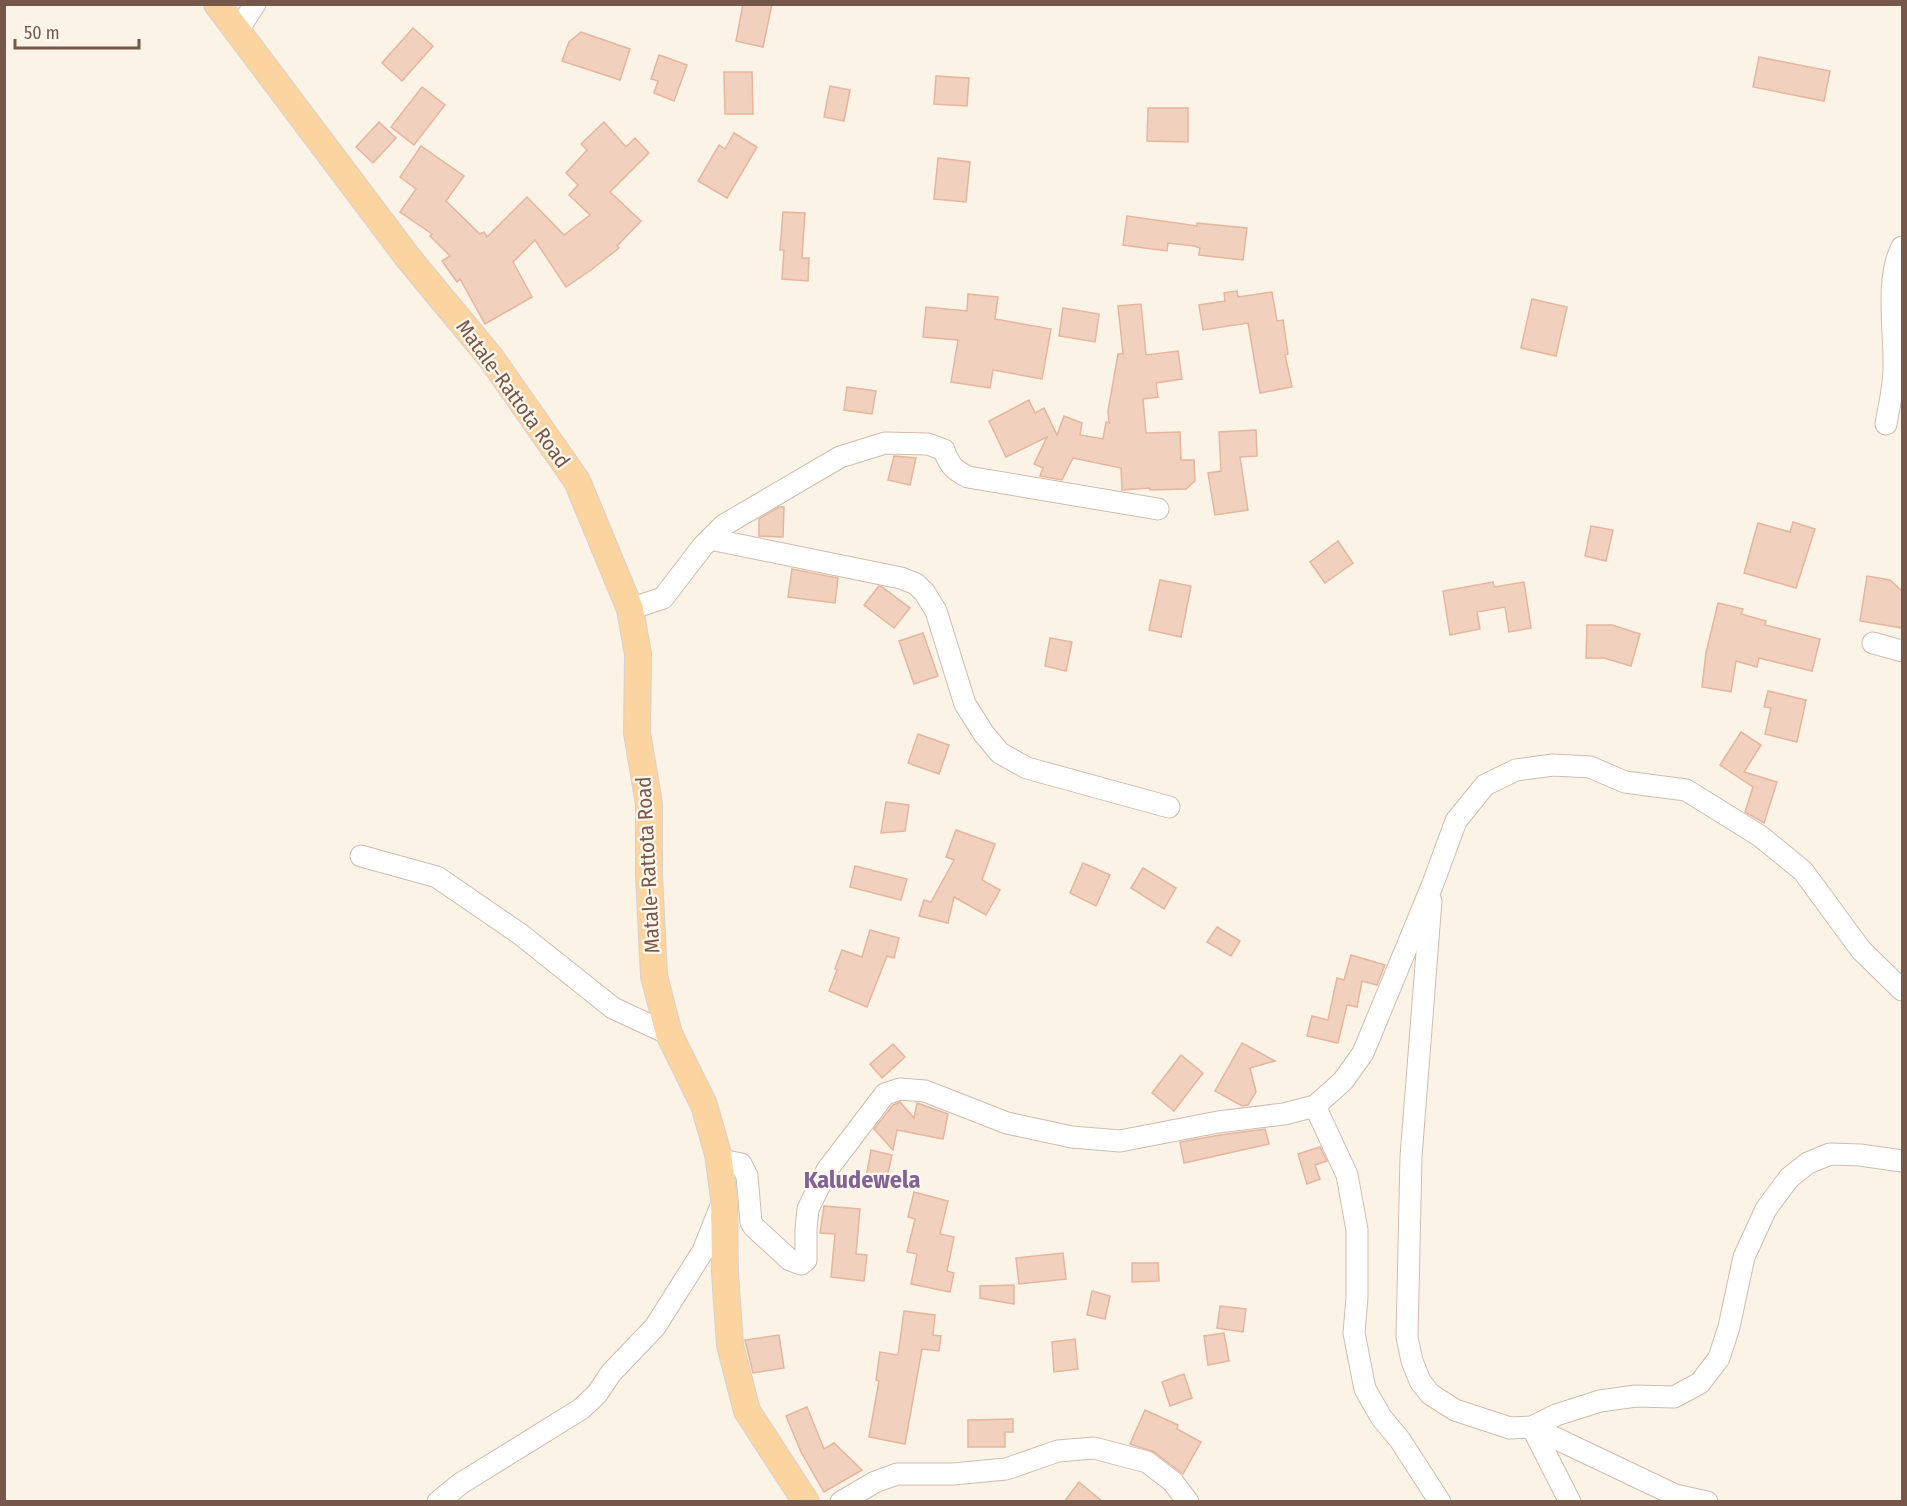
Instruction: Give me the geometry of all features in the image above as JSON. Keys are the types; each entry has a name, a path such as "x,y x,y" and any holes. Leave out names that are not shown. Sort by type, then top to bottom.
{"main road":[{"name":"Matale-Rattota Road","path":"218,4 409,259 491,358 578,481 630,609 638,654 637,733 650,804 649,875 654,976 669,1034 704,1105 718,1154 724,1198 725,1273 730,1345 747,1410 806,1502"}],"street":[{"path":"238,30 255,4"},
{"path":"1886,424 1894,369 1892,293 1902,247"},
{"path":"630,609 663,598 724,525 840,457 885,443 928,444 944,450 948,464 968,477 1158,509"},
{"path":"710,539 901,578 916,584 925,592 936,611 965,704 984,734 1000,753 1027,768 1169,807"},
{"path":"1873,644 1902,651"},
{"path":"719,1164 731,1162 741,1164 747,1176 751,1222 754,1227 790,1260 801,1264 806,1260 807,1253 808,1209 827,1170 885,1094 900,1089 926,1091 1007,1123 1072,1137 1120,1141 1218,1122 1284,1114 1314,1106 1343,1081 1363,1053 1432,886 1456,821 1485,785 1515,770 1553,765 1590,767 1625,782 1686,790 1760,836 1803,871 1861,950 1902,990"},
{"path":"361,856 437,877 520,934 613,1008 669,1034"},
{"path":"1432,886 1411,1157 1407,1337 1412,1361 1420,1381 1430,1394 1455,1410 1510,1428 1532,1427 1556,1415 1600,1401 1636,1396 1674,1396 1700,1383 1719,1358 1730,1328 1744,1257 1766,1209 1789,1178 1808,1163 1830,1154 1860,1155 1902,1161"},
{"path":"1314,1106 1347,1175 1356,1230 1357,1297 1354,1333 1365,1389 1381,1418 1400,1440 1440,1502"},
{"path":"438,1502 460,1484 581,1409 597,1395 611,1373 655,1327 703,1251 724,1198"},
{"path":"1532,1427 1570,1502"},
{"path":"1532,1427 1675,1495 1707,1502"},
{"path":"841,1502 875,1482 897,1474 953,1474 1006,1469 1058,1451 1095,1448 1148,1462 1173,1482 1188,1502"}],"building":[{"path":"743,4 772,4 763,47 736,41"},
{"path":"413,28 433,46 402,81 382,63"},
{"path":"581,32 630,49 620,80 562,61 569,42"},
{"path":"659,55 687,65 674,101 654,93 658,81 651,79"},
{"path":"1759,57 1830,71 1824,101 1753,87"},
{"path":"724,72 752,72 753,114 725,114"},
{"path":"936,76 969,78 967,106 934,104"},
{"path":"830,86 850,90 844,121 824,117"},
{"path":"422,87 445,105 414,145 391,127"},
{"path":"1148,108 1188,108 1188,142 1147,141"},
{"path":"379,122 396,138 373,163 356,147"},
{"path":"604,122 626,147 635,138 649,153 610,192 641,221 617,246 619,248 566,287 535,240 513,262 532,297 485,324 460,279 457,282 442,261 450,256 430,236 432,234 400,212 416,189 400,177 421,146 464,176 446,201 480,234 484,232 487,237 527,197 564,235 590,215 569,195 578,185 566,173 587,150 581,144"},
{"path":"734,133 757,147 727,198 698,181 719,145 725,149"},
{"path":"938,158 970,162 966,202 934,199"},
{"path":"783,212 805,213 802,258 809,258 808,281 782,279 784,250 780,250"},
{"path":"1127,216 1197,226 1197,223 1247,228 1243,260 1199,255 1200,248 1194,246 1168,243 1167,251 1123,245"},
{"path":"1237,291 1238,297 1272,292 1277,321 1283,320 1288,354 1285,355 1292,387 1260,393 1248,323 1203,330 1199,305 1225,301 1224,293"},
{"path":"968,294 998,297 995,319 1051,329 1042,379 993,370 990,388 951,382 958,340 923,337 926,307 967,311"},
{"path":"1532,299 1567,307 1556,356 1521,348"},
{"path":"1141,304 1146,355 1178,351 1182,379 1156,383 1158,397 1143,399 1146,433 1180,432 1181,460 1194,460 1195,481 1186,489 1122,490 1121,468 1073,458 1062,480 1040,476 1043,468 1034,464 1047,437 1006,457 989,421 1029,400 1035,413 1044,408 1057,435 1064,416 1082,423 1080,435 1103,439 1106,422 1109,423 1108,411 1118,354 1123,354 1118,306"},
{"path":"1063,308 1099,314 1095,342 1059,336"},
{"path":"847,387 876,391 872,414 844,410"},
{"path":"1256,430 1257,456 1240,457 1248,510 1215,515 1208,473 1221,471 1219,432"},
{"path":"894,456 916,458 910,485 888,480"},
{"path":"779,507 784,507 783,537 759,536 759,519"},
{"path":"1793,522 1815,529 1796,588 1744,573 1758,523 1790,532"},
{"path":"1591,526 1613,530 1606,561 1585,556"},
{"path":"1338,541 1353,563 1325,583 1310,562"},
{"path":"792,569 838,578 835,603 788,597"},
{"path":"1867,576 1890,580 1902,591 1902,628 1860,621"},
{"path":"1160,580 1191,586 1181,637 1149,630"},
{"path":"1493,582 1494,587 1524,582 1531,628 1509,632 1505,607 1477,612 1480,629 1450,635 1443,591"},
{"path":"879,586 910,608 894,628 864,605"},
{"path":"1718,603 1743,609 1741,614 1766,621 1765,625 1820,639 1812,671 1759,658 1757,667 1736,661 1731,692 1702,687 1706,653"},
{"path":"1587,625 1612,625 1640,634 1631,666 1604,658 1586,658"},
{"path":"923,633 938,676 914,684 899,641"},
{"path":"1050,638 1072,642 1066,671 1045,666"},
{"path":"1768,691 1806,700 1797,742 1765,734 1771,708 1764,707"},
{"path":"1741,732 1761,745 1744,772 1777,782 1764,823 1745,812 1753,787 1720,765"},
{"path":"918,734 949,745 939,774 908,763"},
{"path":"886,802 909,805 905,831 881,833"},
{"path":"956,830 995,844 982,880 1000,890 986,915 954,897 948,923 919,916 924,900 931,902 954,860 946,857"},
{"path":"1083,863 1110,875 1096,906 1070,893"},
{"path":"855,866 907,879 901,900 850,887"},
{"path":"1143,868 1176,888 1164,909 1131,888"},
{"path":"1217,927 1240,941 1231,956 1207,942"},
{"path":"870,930 899,938 894,958 887,956 867,1007 829,991 842,950 862,957"},
{"path":"1351,955 1385,965 1377,985 1362,981 1357,1007 1347,1005 1338,1043 1307,1036 1312,1016 1328,1020 1337,978 1344,980"},
{"path":"1242,1043 1275,1061 1250,1068 1256,1092 1248,1105 1242,1106 1215,1091"},
{"path":"893,1044 905,1057 882,1078 870,1064"},
{"path":"1181,1055 1203,1073 1174,1111 1152,1093"},
{"path":"900,1102 914,1118 917,1103 948,1114 943,1139 897,1130 893,1150 874,1129 893,1105"},
{"path":"1265,1129 1269,1144 1184,1163 1180,1142"},
{"path":"1320,1147 1327,1161 1315,1165 1320,1179 1307,1184 1298,1154"},
{"path":"871,1150 892,1155 885,1187 865,1183"},
{"path":"914,1192 948,1201 940,1234 954,1237 947,1271 954,1273 950,1292 911,1284 917,1254 907,1252 915,1219 908,1217"},
{"path":"824,1206 860,1209 856,1254 867,1255 864,1281 831,1277 835,1234 820,1233"},
{"path":"1063,1253 1066,1279 1019,1284 1016,1258"},
{"path":"1132,1263 1158,1263 1159,1281 1132,1282"},
{"path":"1014,1285 1014,1304 980,1298 980,1286"},
{"path":"1092,1291 1110,1296 1105,1319 1087,1315"},
{"path":"1220,1306 1246,1309 1243,1332 1217,1328"},
{"path":"904,1311 935,1315 933,1335 941,1336 939,1351 922,1349 905,1444 869,1437 879,1381 876,1380 880,1352 898,1355"},
{"path":"1224,1333 1229,1361 1208,1365 1204,1336"},
{"path":"779,1335 784,1368 753,1373 745,1340"},
{"path":"1075,1339 1078,1369 1054,1372 1052,1342"},
{"path":"1184,1374 1192,1398 1170,1406 1162,1382"},
{"path":"807,1407 824,1449 834,1443 862,1470 824,1492 801,1452 786,1416"},
{"path":"1145,1410 1178,1425 1177,1429 1201,1442 1183,1474 1154,1452 1130,1444"},
{"path":"1013,1419 1013,1432 1005,1432 1005,1447 968,1447 968,1420"},
{"path":"1079,1482 1103,1502 1064,1502"}],"district":[{"name":"Kaludewela","path":"862,1180"}]}
